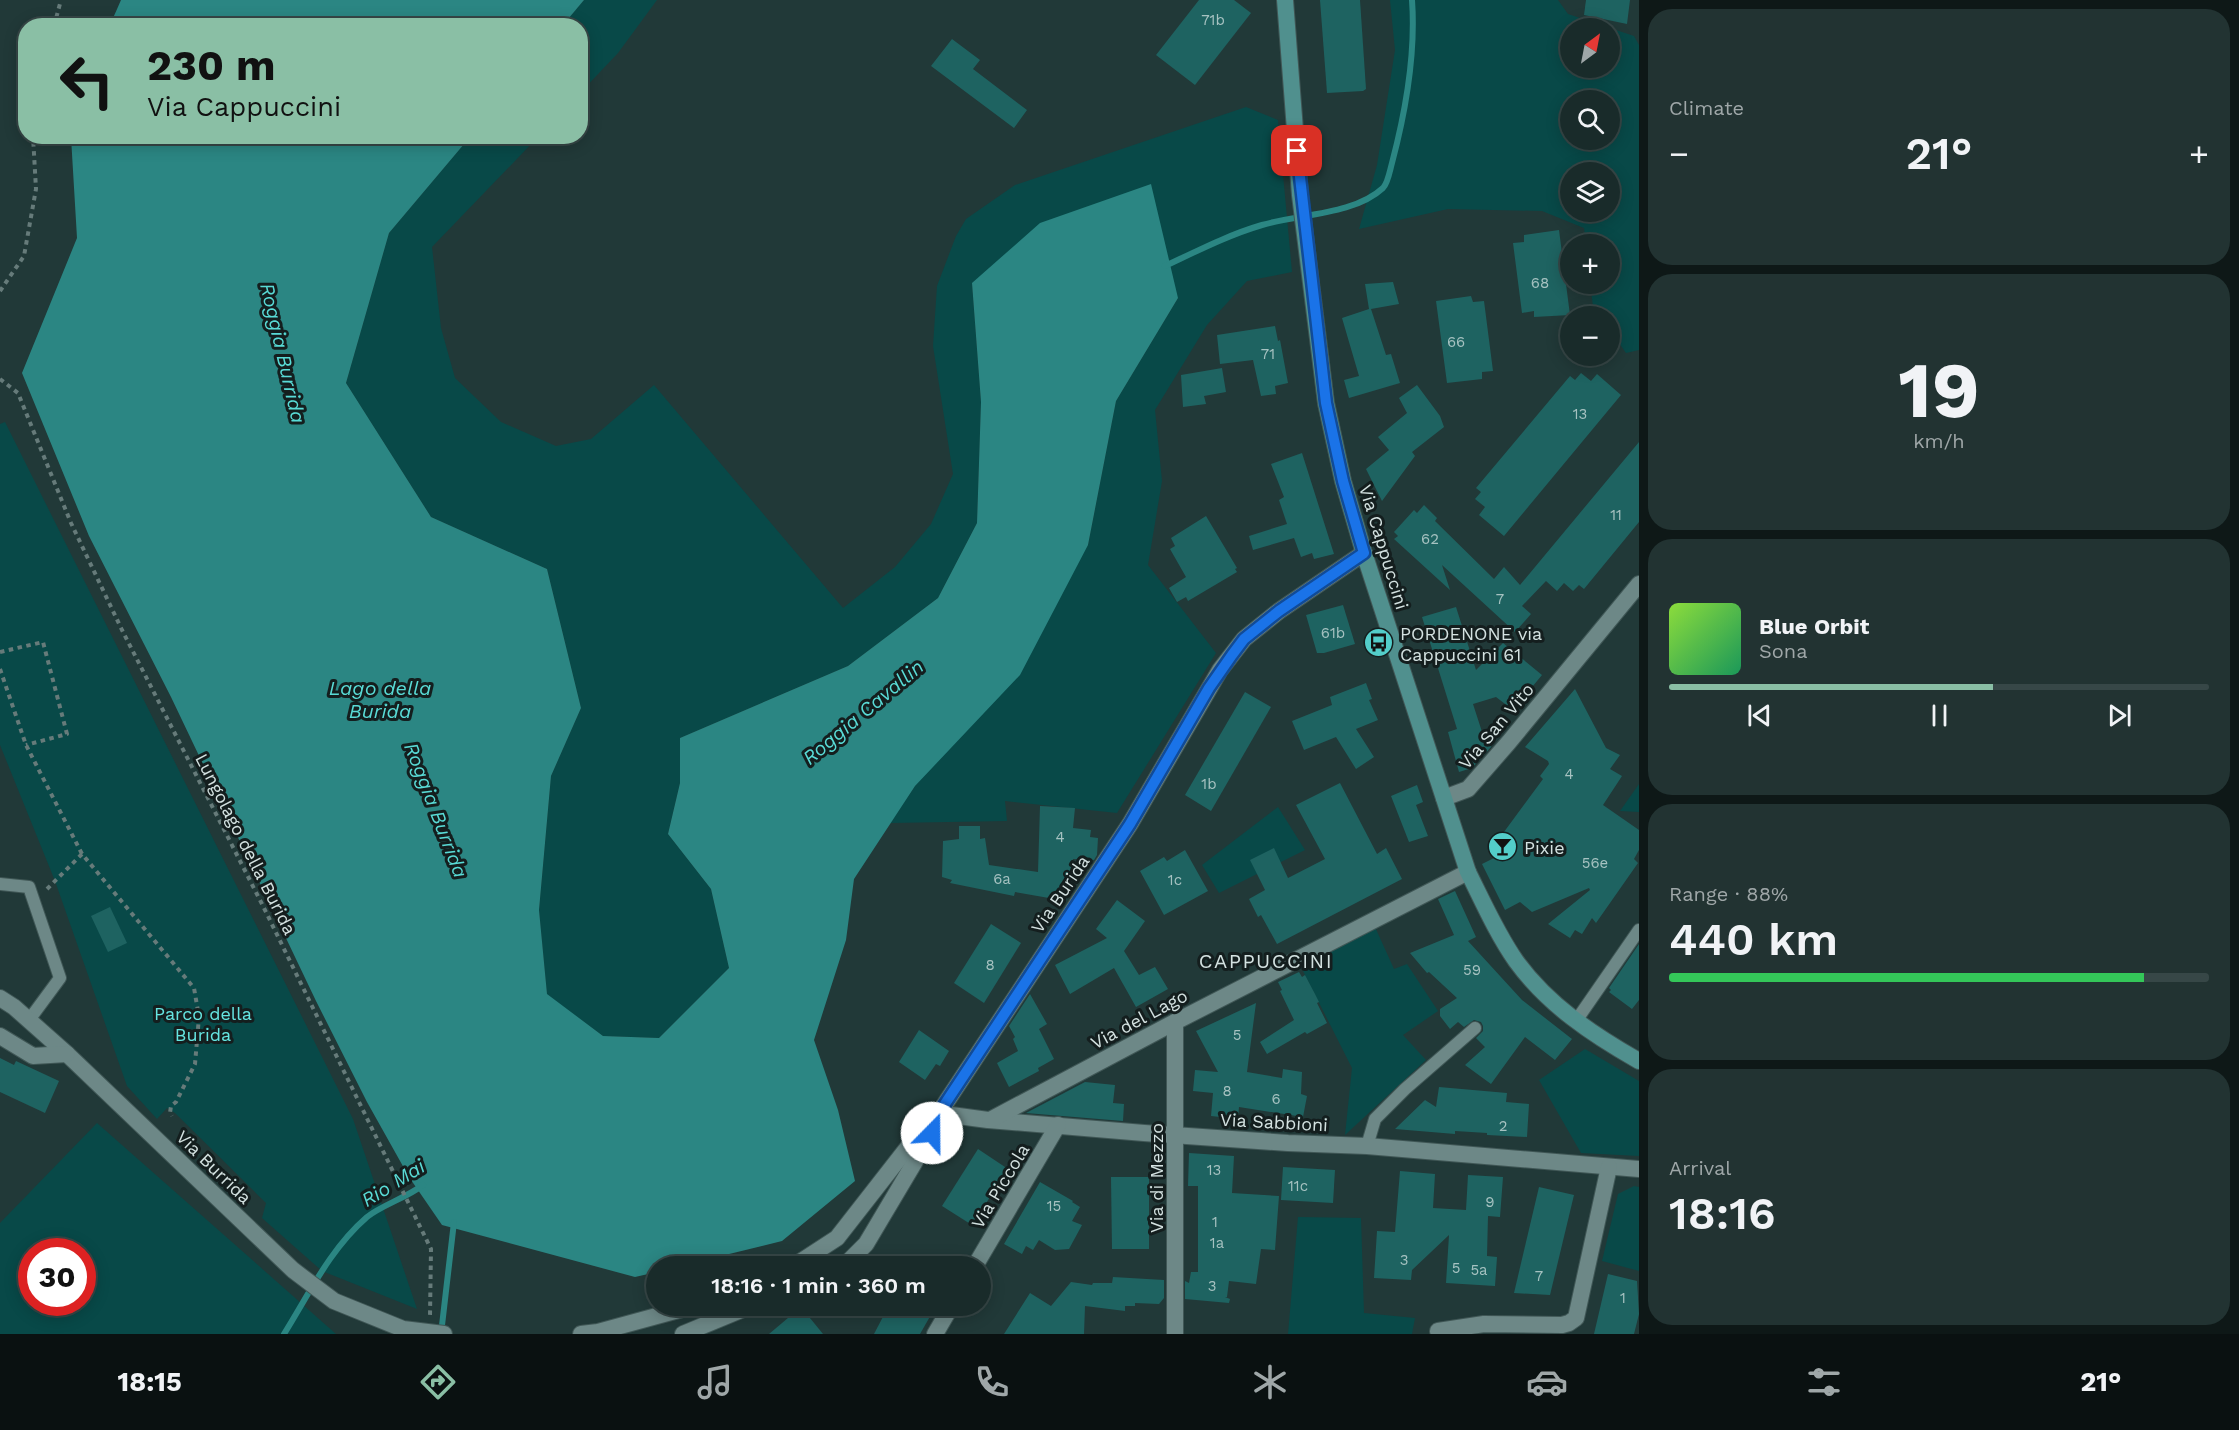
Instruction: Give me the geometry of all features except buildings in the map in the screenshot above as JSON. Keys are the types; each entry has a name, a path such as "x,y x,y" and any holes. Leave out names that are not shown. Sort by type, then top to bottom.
{"main road":[{"name":"Via Cappuccini","path":"1285,0 1300,195 1326,403 1343,481 1364,553 1468,872 1516,960 1550,1000 1576,1021 1639,1062"}],"street":[{"name":"Via Burida","path":"809,1256 837,1238 919,1133 937,1116 1130,824 1214,681 1244,639 1279,611 1364,553"},
{"name":"Via San Vito","path":"1444,798 1468,789 1639,584"},
{"name":"Via del Lago","path":"988,1120 1468,872"},
{"name":"Via Burrida","path":"0,998 67,1054 224,1205 321,1292 334,1301 403,1329 431,1333"},
{"name":"Via di Mezzo","path":"1175,1022 1175,1334"},
{"path":"0,1036 33,1056 67,1054"},
{"name":"Via Sabbioni","path":"937,1116 951,1115 988,1120 1288,1143 1367,1146 1639,1169"},
{"path":"854,1256 866,1244 932,1133 937,1116"},
{"name":"Via Piccola","path":"981,1256 1058,1125"},
{"path":"1438,1331 1484,1324 1562,1324 1569,1323 1576,1318 1609,1167"},
{"path":"581,1334 598,1332 657,1316"},
{"path":"683,1334 726,1316"},
{"path":"935,1334 946,1316"}],"lane":[{"path":"0,884 29,887 60,978 28,1020"},
{"path":"1576,1021 1639,930"},
{"path":"1367,1146 1375,1119 1405,1089 1475,1028"}],"path":[{"path":"56,18 61,0"},
{"path":"0,291 24,256 36,189 33,144"},
{"name":"Lungolago della Burida","path":"0,379 18,393 71,523 112,609 262,904 431,1249 431,1333"},
{"path":"0,652 43,642 67,734 26,746"},
{"path":"0,669 26,746 82,854 194,988 199,1017 195,1064 176,1102 171,1106 172,1116"},
{"path":"34,903 82,854"}],"green space":[{"path":"584,0 657,0 618,53 588,85 588,18 569,18"},
{"path":"1390,0 1558,0 1568,14 1580,18 1560,18 1560,78 1620,78 1620,31 1634,36 1639,45 1639,350 1626,353 1620,344 1620,306 1593,306 1591,294 1620,294 1620,234 1585,234 1584,228 1569,222 1620,222 1620,162 1560,162 1560,218 1542,211 1448,209 1359,229 1377,165 1395,50"},
{"path":"1246,107 1278,120 1292,272 1247,281 1207,325 1155,410 1162,481 1148,565 1216,653 1117,813 1005,801 1007,821 890,823 1088,545 1116,401 1178,298 972,283 981,402 977,523 938,598 848,666 680,738 680,783 668,834 711,889 729,968 659,1038 603,1036 547,995 539,910 551,776 581,708 547,569 431,517 346,383 389,233 464,144 531,144 432,247 441,328 455,378 501,422 556,446 591,439 654,385 843,608 895,567 931,524 953,474 933,346 937,286 956,236 966,219 1015,185"},
{"name":"Parco della Burida","path":"5,422 353,1119 417,1309 322,1271 262,1218 266,1203 175,1113 167,1108 157,1119 127,1086 55,881 0,745 0,424"},
{"path":"1639,784 1639,812 1620,811"},
{"path":"1278,807 1305,850 1219,893 1202,865"},
{"path":"1375,927 1394,969 1407,964 1438,1011 1403,1035 1426,1060 1345,1135 1352,1068 1301,967"},
{"path":"1585,1049 1639,1081 1639,1156 1581,1153 1539,1080"},
{"path":"97,1123 336,1334 0,1334 0,1223"},
{"path":"1634,1186 1639,1187 1639,1271 1602,1261 1618,1194"},
{"path":"1298,1217 1361,1218 1364,1313 1415,1318 1412,1334 1288,1334"}],"water":[{"path":"121,0 584,0 569,18 113,18"},
{"name":"Lago della Burida","path":"71,144 464,144 389,233 346,383 431,517 547,569 581,708 551,776 539,910 547,994 603,1036 659,1038 729,968 711,889 668,834 680,783 680,738 848,666 938,598 977,523 981,402 972,283 1040,223 1151,184 1178,298 1116,401 1088,545 1020,675 915,786 854,879 846,940 814,1040 838,1110 855,1181 782,1241 721,1256 646,1256 646,1274 635,1277 442,1225 409,1177 367,1102 316,1001 171,697 89,536 22,373 77,238"}],"waterway":[{"name":"Roggia Cavallin","path":"1165,266 1249,229 1277,221 1342,209 1371,197 1383,188 1389,176 1406,103 1413,41 1412,0"},
{"name":"Rio Mai","path":"284,1334 321,1272 354,1230 373,1213 423,1185"},
{"name":"Roggia Burrida","path":"441,1334 454,1222"}],"place":[{"name":"PORDENONE via Cappuccini 61","path":"1379,643"},
{"name":"Pixie","path":"1503,847"}],"district":[{"name":"CAPPUCCINI","path":"1266,961"}],"route":[{"path":"932,1133 937,1116 1130,824 1220,670 1244,639 1279,611 1364,553 1343,481 1326,403 1300,195 1297,151"}]}
